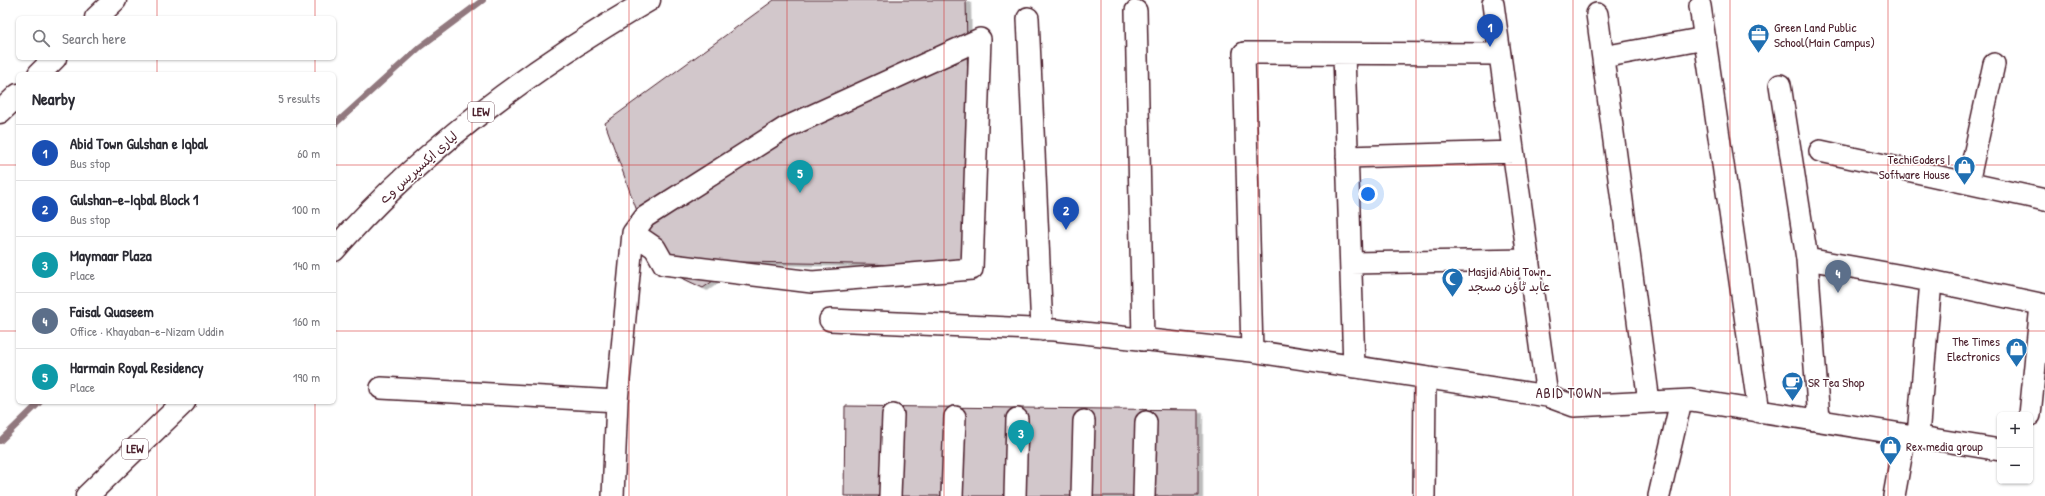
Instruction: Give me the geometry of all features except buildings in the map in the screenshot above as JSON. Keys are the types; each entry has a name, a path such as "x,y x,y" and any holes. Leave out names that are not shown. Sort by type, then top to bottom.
{"highway":[{"path":"98,16 115,0"},
{"name":"لیاری ایکسپریس وے","path":"336,248 399,181 496,100 601,28 649,0"},
{"path":"41,72 53,60"},
{"path":"0,112 16,97"},
{"name":"LEW","path":"87,496 182,404"}],"street":[{"path":"1493,4 1547,396"},
{"path":"1700,6 1759,412"},
{"path":"1136,11 1143,340"},
{"path":"1597,14 1649,402"},
{"path":"1028,18 1042,330"},
{"path":"1603,57 1705,38"},
{"path":"613,496 617,401 633,233 644,217 785,128 980,39 972,269 812,282 664,264 654,248 633,233"},
{"path":"1252,352 1244,53 1500,54"},
{"path":"1344,54 1354,367"},
{"path":"1968,183 1994,64"},
{"path":"1780,85 1807,259 1819,420"},
{"path":"1820,151 2045,200"},
{"path":"1347,156 1513,152"},
{"path":"1807,259 1931,281 2043,305 2030,412"},
{"path":"1351,263 1529,260"},
{"path":"1894,496 1912,435 1931,281"},
{"path":"830,320 1042,330 1252,352 1547,396 1574,406 1691,400 1997,449"},
{"path":"1424,496 1425,378"},
{"path":"381,388 617,401"},
{"path":"1660,496 1681,401"},
{"path":"890,496 893,415"},
{"path":"952,496 955,418"},
{"path":"1015,496 1017,419"},
{"path":"1082,496 1084,421"},
{"path":"1144,496 1146,422"}],"waterway":[{"path":"336,123 420,47 483,0"},
{"path":"0,441 38,404"}],"place":[{"name":"Abid Town Gulshan e Iqbal","path":"1490,47"},
{"name":"Green Land Public School(Main Campus)","path":"1759,54"},
{"name":"TechiCoders | Software House","path":"1965,186"},
{"name":"Harmain Royal Residency","path":"800,193"},
{"name":"Gulshan-e-Iqbal Block 1","path":"1066,230"},
{"name":"Faisal Quaseem","path":"1838,293"},
{"name":"Masjid Abid Town۔ عابد ٹاؤن مسجد","path":"1452,298"},
{"name":"The Times Electronics","path":"2016,368"},
{"name":"SR Tea Shop","path":"1792,402"},
{"name":"Maymaar Plaza","path":"1021,453"},
{"name":"Rex media group","path":"1890,466"}],"district":[{"name":"ABID TOWN","path":"1569,393"}]}
